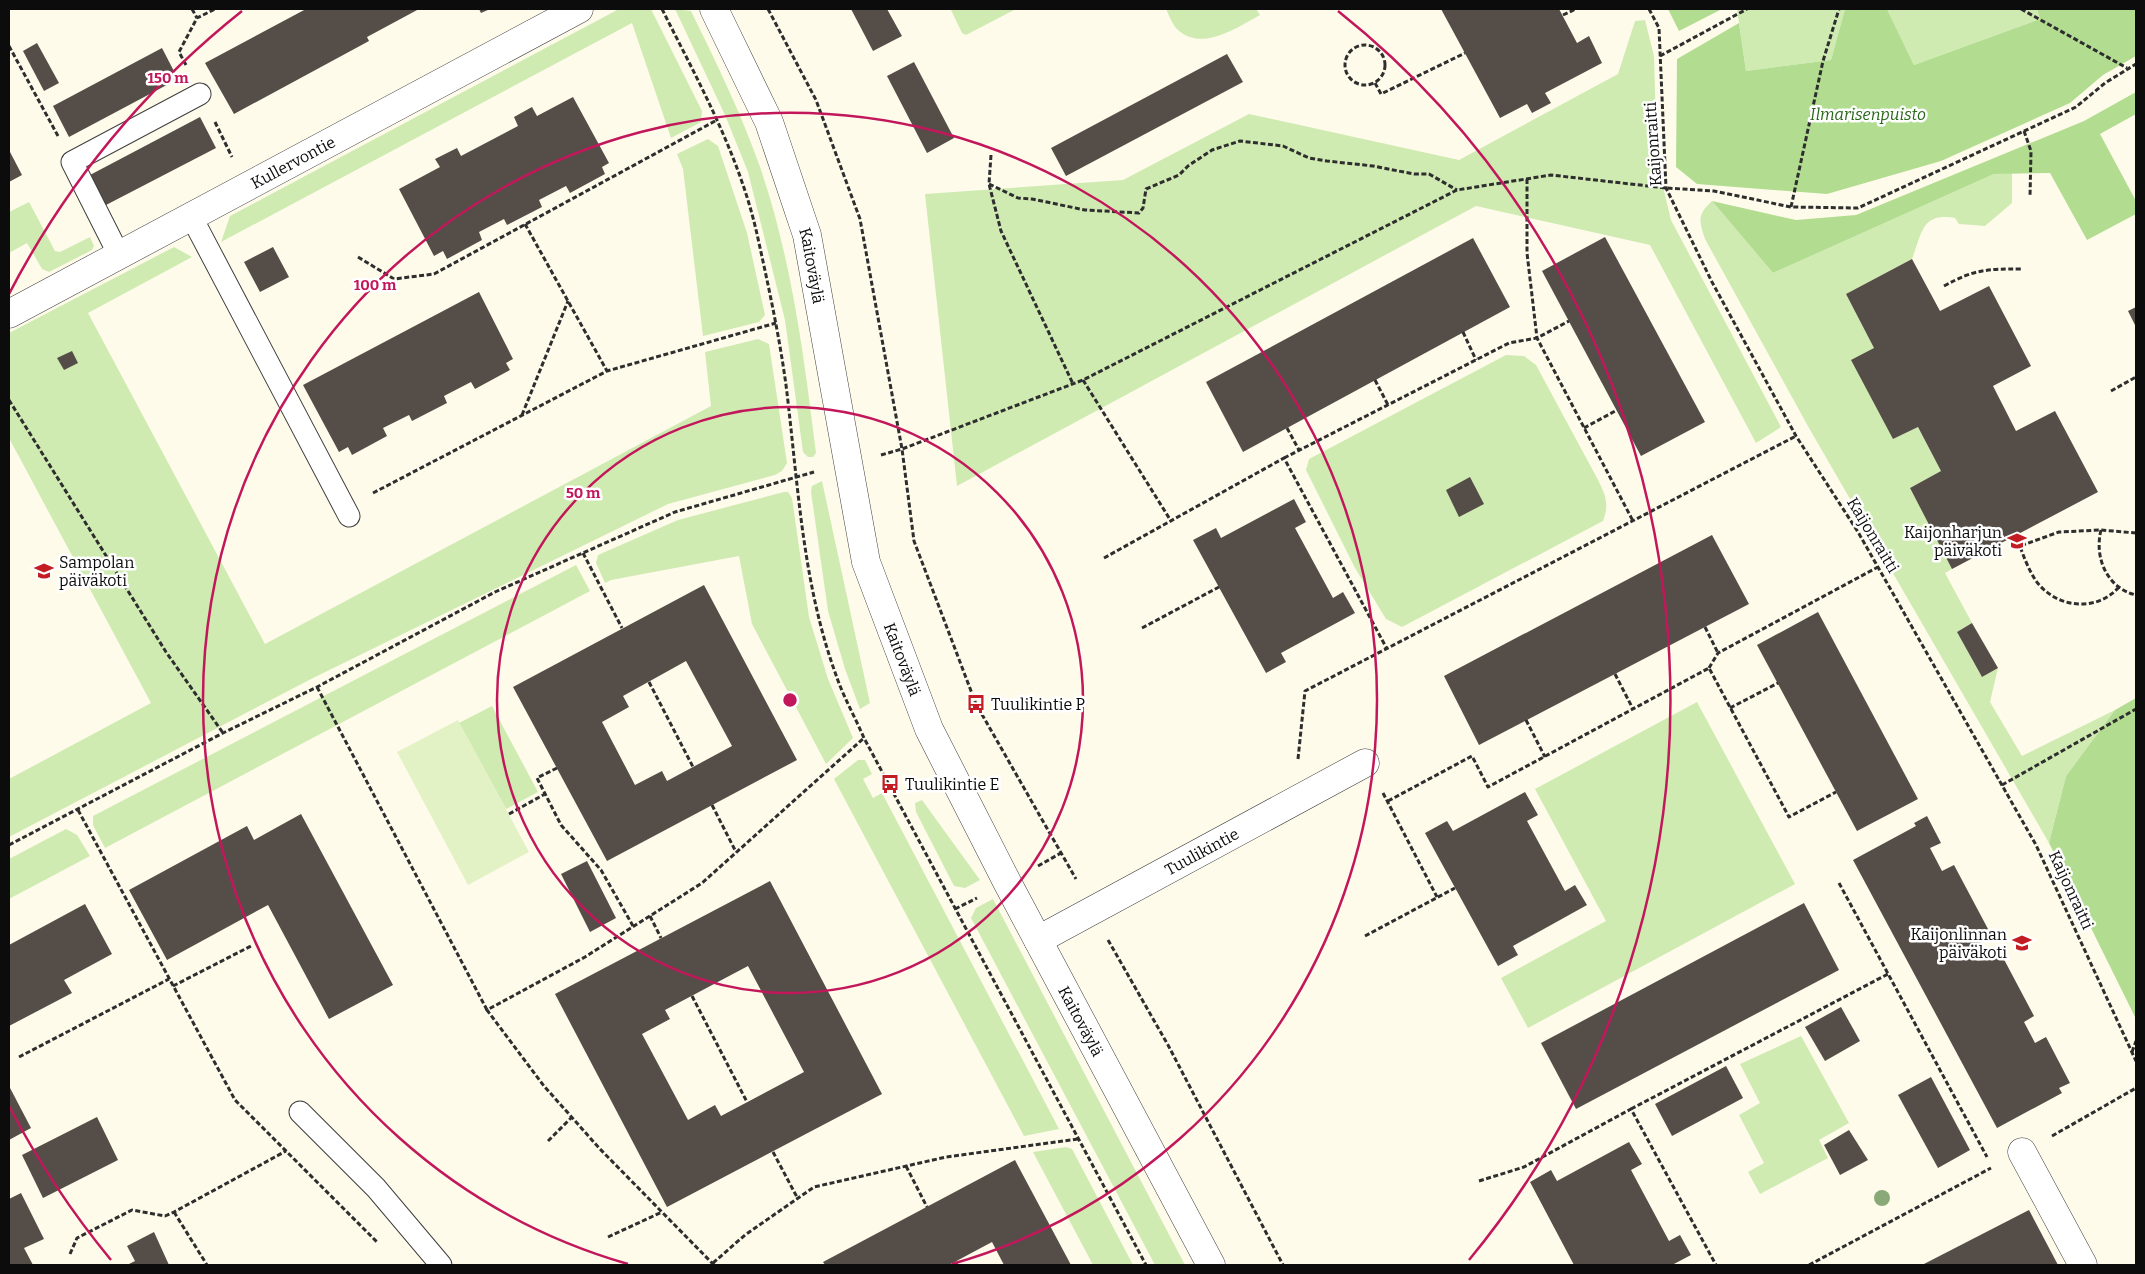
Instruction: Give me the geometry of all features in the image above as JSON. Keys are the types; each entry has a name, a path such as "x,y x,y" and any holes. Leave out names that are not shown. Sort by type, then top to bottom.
{"street":[{"name":"Kullervontie","path":"9,314 192,216 546,16 579,9"},
{"name":"Kaitoväylä","path":"714,9 769,122 807,235 866,562 929,729 1038,940 1211,1265"},
{"name":"Tuulikintie","path":"1038,940 1365,763"},
{"path":"2022,1152 2083,1265"}],"lane":[{"path":"119,255 72,162 200,94"},
{"path":"192,216 347,512"},
{"path":"300,1112 376,1188 440,1265"}],"path":[{"path":"192,9 196,18"},
{"path":"768,9 816,100 860,219 902,449 914,541 976,704 1168,1045 1283,1265"},
{"path":"1562,15 1576,9"},
{"name":"Kaijonraitti","path":"1649,9 1659,28 1666,188 1712,282 1796,436 1878,567 2036,845 2136,1061"},
{"path":"1660,56 1747,9"},
{"path":"1791,207 1823,61 1839,9"},
{"path":"2021,9 2127,68"},
{"path":"9,46 72,162"},
{"path":"1354,47 1375,47 1383,55 1384,70 1376,83 1364,86 1354,83 1347,75 1344,65 1347,54 1354,47"},
{"path":"1376,83 1381,94 1465,53"},
{"path":"9,845 223,733 317,687 495,592 675,512 902,449 1083,380 1457,190 1551,175 1666,188 1714,191 1791,207 1858,208 2076,106 2127,68 2136,64"},
{"path":"358,257 394,279 434,274 717,120"},
{"path":"2024,131 2031,151 2030,197"},
{"path":"989,184 1018,198 1085,210 1140,213 1143,208 1146,189 1179,175 1188,166 1212,150 1240,141 1282,146 1309,158 1374,166 1414,174 1429,174 1457,190"},
{"path":"991,155 989,184 1001,231 1073,384"},
{"path":"1526,179 1527,253 1537,338 1633,521"},
{"path":"525,224 607,371"},
{"path":"1944,286 1966,274 1985,269 2022,269"},
{"path":"522,415 568,301"},
{"path":"1104,558 1299,450 1509,343 1537,338 1569,321"},
{"path":"347,512 522,415 607,371 776,323"},
{"path":"1463,332 1476,360"},
{"path":"2111,391 2136,377"},
{"path":"1083,380 1170,521"},
{"path":"1376,380 1388,405"},
{"path":"9,400 166,652 223,733"},
{"path":"1584,428 1617,410"},
{"path":"1287,428 1299,450"},
{"path":"1297,769 1305,691 1796,436"},
{"path":"1284,458 1387,649"},
{"path":"2119,587 2112,596 2086,605 2068,603 2051,596 2037,582 2026,563 2020,546 2059,532 2101,530 2136,533"},
{"path":"2101,530 2099,553 2103,568 2119,587 2136,595"},
{"path":"583,553 622,628"},
{"path":"1388,802 1472,756 1488,787 1709,668 1718,653 1878,567"},
{"path":"1142,628 1219,587"},
{"path":"1705,627 1718,653"},
{"path":"1709,668 1789,817 1836,792"},
{"path":"1616,674 1634,709"},
{"path":"649,682 693,767"},
{"path":"1730,708 1778,683"},
{"path":"317,687 487,1010 544,1086 662,1212 714,1264 745,1235 814,1187 946,1157 1078,1139"},
{"path":"2002,785 2136,709"},
{"path":"1526,720 1545,756"},
{"path":"487,1010 585,957 702,883 864,738"},
{"path":"557,768 537,778 561,825 601,870 634,926"},
{"path":"1380,789 1437,897"},
{"path":"508,814 545,794"},
{"path":"712,805 736,852"},
{"path":"78,810 235,1100 381,1246"},
{"path":"1809,1265 1993,1168 1839,883"},
{"path":"1365,936 1455,888"},
{"path":"650,916 661,938"},
{"path":"172,986 251,946"},
{"path":"1479,1180 1524,1167 1888,974"},
{"path":"19,1057 169,979"},
{"path":"692,996 747,1102"},
{"path":"2132,1052 2136,1041"},
{"path":"2022,1152 2136,1088"},
{"path":"1631,1109 1716,1265"},
{"path":"548,1142 572,1117"},
{"path":"70,1254 77,1238 132,1210 165,1216 286,1151"},
{"path":"773,1152 798,1199"},
{"path":"906,1166 926,1207"},
{"path":"174,1212 207,1265"},
{"path":"608,1237 662,1212"}],"green space":[{"path":"619,9 651,9 702,111 701,122 671,138 632,23 221,242 230,216"},
{"path":"675,9 691,11 745,127 771,202 781,237 796,309 816,453 813,457 808,457 803,452 785,320 748,172 725,115"},
{"path":"1016,9 966,35 962,33 951,10"},
{"path":"1166,9 1256,9 1260,15 1219,36 1197,39 1187,36 1177,29"},
{"path":"1668,9 1722,9 1679,31"},
{"path":"1737,9 1845,9 1831,60 1746,71"},
{"name":"Ilmarisenpuisto","path":"1845,9 1887,9 1914,65 2040,19 2037,9 2136,9 2136,56 2103,75 2070,103 1941,161 1827,194 1697,184 1676,167 1677,59 1739,23 1746,71 1831,60"},
{"path":"1887,9 2037,9 2040,19 1914,65"},
{"path":"1645,20 1654,56 1657,162 1671,220 1781,427 1756,443 1650,245 1476,206 957,486 925,194 1123,180 1249,114 1459,160 1618,74 1635,21"},
{"path":"2136,92 2136,114 2100,134 2136,201 2136,214 2087,240 2050,173 1994,174 1773,273 1712,201 1796,220 1856,215 2084,121"},
{"path":"708,139 718,146 747,233 765,315 759,322 703,336 683,169 677,154"},
{"path":"2012,173 2012,203 1985,226 1959,224 1955,218 1935,218 1924,227 1912,259 1846,294 1874,348 1893,439 1918,427 1941,471 1910,488 1952,569 1945,573 1972,623 1957,632 1982,677 1998,668 1990,702 2022,756 2115,710 2066,776 2049,843 1809,428 1705,239 1701,227 1702,214 1712,201 1773,273 1994,174"},
{"path":"29,202 55,251 60,252 90,237 94,246 92,250 49,272 42,269 27,243 9,253 9,212"},
{"path":"174,247 192,257 88,313 265,644 711,406 705,352 758,339 769,344 787,463 782,471 775,475 668,504 313,678 9,837 9,779 151,703 9,438 9,333"},
{"path":"1506,355 1524,356 1536,365 1602,489 1606,499 1603,521 1402,627 1386,619 1355,568 1306,470 1309,459"},
{"path":"822,481 870,703 860,709 845,669 828,611 811,492 812,486"},
{"path":"788,492 792,498 809,617 828,679 853,738 826,764 752,624 739,556 611,580 605,583 596,563 598,555 678,520"},
{"path":"576,565 590,591 105,848 93,825 93,816"},
{"path":"2136,698 2136,1019 2049,843 2066,776 2115,710"},
{"path":"1697,702 1795,884 1528,1028 1501,978 1606,921 1535,789"},
{"path":"492,706 538,792 506,809 459,723"},
{"path":"458,720 529,852 468,885 397,752"},
{"path":"858,760 865,760 872,774 863,779 873,798 882,793 1059,1129 1024,1136 834,779"},
{"path":"922,800 980,880 965,888 954,886 916,812 915,803"},
{"path":"66,829 77,835 90,856 9,899 9,859"},
{"path":"993,899 1185,1265 1155,1265 971,918 976,908"},
{"path":"1801,1036 1849,1123 1819,1140 1828,1158 1760,1194 1748,1172 1764,1163 1739,1115 1760,1103 1740,1064"},
{"path":"1066,1147 1072,1149 1133,1265 1093,1265 1033,1152"}],"building":[{"path":"306,9 419,9 367,37 369,41 234,114 205,63"},
{"path":"479,9 490,9 481,13"},
{"path":"851,9 887,9 902,36 873,51"},
{"path":"1441,9 1559,9 1577,43 1589,36 1602,63 1545,93 1551,103 1532,113 1527,104 1500,118"},
{"path":"37,43 59,83 44,91 23,51"},
{"path":"162,48 178,79 69,137 53,106"},
{"path":"1227,54 1243,82 1066,176 1051,148"},
{"path":"914,62 954,138 927,153 887,76"},
{"path":"573,97 609,163 602,167 605,174 570,193 566,186 539,200 542,207 507,225 504,219 479,232 482,240 447,259 443,251 434,256 399,189 440,167 435,159 457,148 461,156 518,126 514,117 532,107 537,116"},
{"path":"200,117 216,148 106,205 90,175"},
{"path":"9,150 22,175 9,182"},
{"path":"1605,237 1705,422 1641,456 1542,271"},
{"path":"1473,238 1510,307 1243,452 1206,382"},
{"path":"273,247 289,277 260,292 244,262"},
{"path":"1912,259 1940,311 1989,286 2031,366 1993,386 2016,431 2055,411 2098,492 1952,569 1910,488 1941,471 1918,427 1893,439 1851,360 1874,348 1846,294"},
{"path":"479,292 513,359 506,363 510,370 475,389 471,382 444,396 447,403 412,421 409,415 383,428 387,436 352,455 348,447 339,452 303,385"},
{"path":"2136,307 2136,327 2128,311"},
{"path":"72,351 78,363 64,370 57,358"},
{"path":"1470,477 1484,504 1459,517 1446,490"},
{"path":"1294,499 1306,522 1295,528 1333,598 1343,592 1355,613 1281,653 1286,662 1266,673 1193,540 1216,528 1221,538"},
{"path":"1712,535 1749,604 1479,745 1444,676"},
{"path":"704,585 797,760 607,861 513,687","holes":["686,661 732,746 667,781 662,771 635,785 602,722 629,707 623,696"]},
{"path":"1818,612 1918,799 1857,831 1757,645"},
{"path":"1972,623 1998,668 1982,677 1957,632"},
{"path":"1525,792 1538,815 1527,821 1565,891 1575,885 1587,905 1513,946 1518,955 1498,966 1425,833 1447,821 1453,831"},
{"path":"301,814 393,985 329,1019 268,905 167,960 129,890 247,826 254,840"},
{"name":"Kaijonlinnan päiväkoti","path":"1927,816 1941,843 1930,848 1942,871 1954,865 1988,929 1977,935 1988,956 1999,950 2034,1016 2024,1022 2035,1043 2046,1037 2070,1083 2059,1088 2062,1093 1997,1128 1853,860 1916,826 1914,823"},
{"path":"587,861 616,918 590,932 561,874"},
{"path":"770,881 882,1094 667,1207 555,994","holes":["748,966 804,1072 721,1116 715,1105 688,1120 642,1034 670,1019 665,1010"]},
{"path":"1804,903 1839,970 1576,1109 1541,1043"},
{"path":"85,904 112,954 64,980 72,993 9,1026 9,945"},
{"path":"1841,1007 1860,1041 1825,1061 1805,1027"},
{"path":"1726,1066 1743,1098 1672,1136 1655,1104"},
{"path":"1931,1077 1970,1150 1938,1168 1898,1095"},
{"path":"9,1086 31,1128 9,1140"},
{"path":"97,1117 118,1160 43,1198 22,1155"},
{"path":"1849,1130 1868,1160 1840,1175 1824,1145"},
{"path":"1629,1142 1642,1164 1631,1170 1669,1241 1680,1235 1691,1255 1672,1265 1574,1265 1530,1182 1551,1170 1557,1181"},
{"path":"1015,1160 1071,1265 1004,1265 992,1242 949,1265 825,1265 823,1262"},
{"path":"21,1193 44,1239 24,1248 33,1265 9,1265 9,1199"},
{"path":"2029,1210 2058,1265 1922,1265"},
{"path":"154,1232 169,1265 127,1265 135,1261 127,1246"}],"place":[{"name":"Kaijonharjun päiväkoti","path":"2017,541"},
{"name":"Sampolan päiväkoti","path":"44,571"},
{"name":"Tuulikintie P","path":"976,704"},
{"name":"Tuulikintie E","path":"890,784"},
{"name":"Kaijonlinnan päiväkoti","path":"2022,943"}]}
